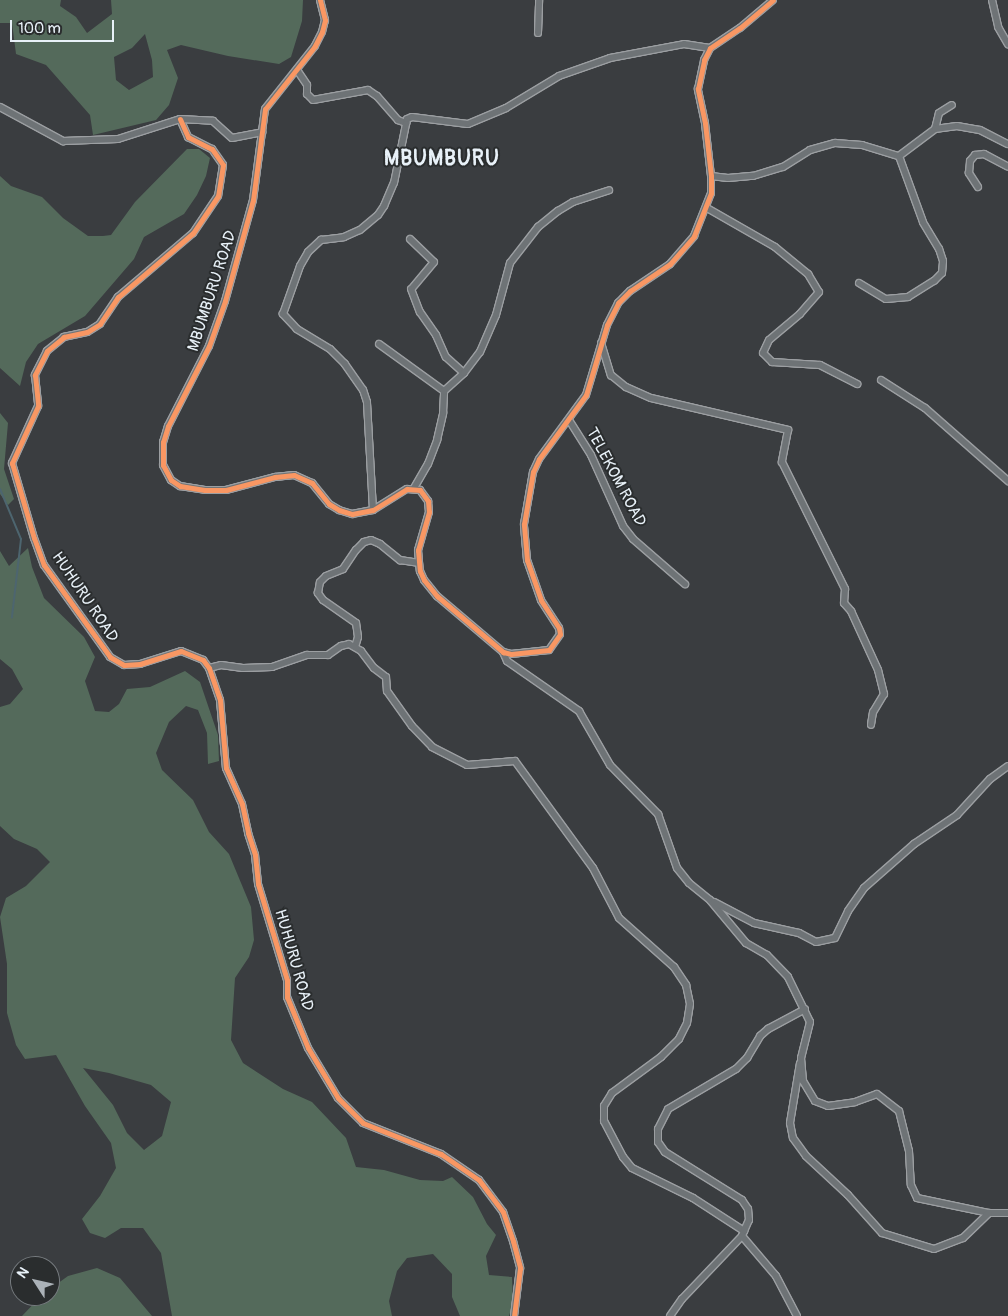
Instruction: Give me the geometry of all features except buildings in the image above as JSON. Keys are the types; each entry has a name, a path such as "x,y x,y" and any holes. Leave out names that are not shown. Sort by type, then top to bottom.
{"street":[{"name":"MBUMBURU ROAD","path":"320,0 325,20 322,32 315,46 265,109 253,200 225,301 209,346 168,426 163,442 163,465 171,480 180,486 205,490 226,490 280,476 294,475 312,483 329,504 352,514 373,510 408,489 414,488"},
{"path":"538,33 539,0"},
{"path":"609,190 573,202 538,227 510,263 496,315 480,352 464,373 444,391 443,413 437,440 428,464 414,488 425,495 429,512 418,550 418,563 424,580 437,596 504,652 511,654 549,650 560,634 559,628 541,600 526,560 524,524 533,472 539,458 570,420 586,395 609,319 618,303 630,291 670,264 694,236 707,208 711,193 711,176 698,89 700,74 710,48 773,0"},
{"path":"992,0 998,27 1008,44"},
{"path":"373,510 366,402 363,390 345,364 330,349 297,329 283,314 300,266 308,252 321,240 344,237 360,230 378,215 394,183 406,123 412,117 468,124 506,108 559,76 610,58 684,44 710,48"},
{"path":"297,70 307,85 307,94 313,100 368,90 377,96 398,120 406,123"},
{"path":"935,129 939,113 952,105"},
{"path":"0,107 63,141 118,139 180,119 213,121 232,138 262,132"},
{"name":"HUHURU ROAD","path":"180,119 188,136 212,148 223,165 218,196 193,233 118,296 100,324 87,332 64,337 47,351 35,375 38,406 12,463 44,564 110,657 124,665 140,664 181,651 203,660 209,668 220,700 226,768 242,804 255,855 258,884 287,980 287,997 308,1048 338,1098 363,1123 442,1154 479,1180 503,1212 513,1240 520,1268 514,1316"},
{"path":"900,156 935,129 957,126 980,130 1008,144"},
{"path":"711,176 728,178 753,176 783,167 810,150 836,143 862,145 900,156"},
{"path":"978,187 969,173 970,161 975,155 984,154 1008,167"},
{"path":"859,283 886,298 908,297 934,281 942,273 943,261 941,255 924,222 900,156"},
{"path":"707,208 775,247 808,274 819,292 800,314 769,340 763,354 772,362 820,365 857,384"},
{"path":"410,239 434,262 411,289 420,312 436,336 446,357 464,373"},
{"path":"601,343 612,375 626,387 651,398 788,430 782,462 845,589 844,603 851,611 878,670 884,694 873,712 871,726"},
{"path":"379,344 444,391"},
{"path":"882,380 925,408 1008,481"},
{"name":"TELEKOM ROAD","path":"570,420 591,455 623,526 634,539 685,584"},
{"path":"355,647 358,637 356,623 323,600 318,593 320,582 326,576 343,569 356,550 364,542 371,540 380,544 400,560 418,563"},
{"path":"209,668 221,665 244,668 272,667 307,655 328,655 341,646 349,644 361,650 374,668 386,676 387,691 412,726 432,747 467,765 515,761 594,868 619,918 674,967 686,985 690,1004 687,1023 679,1039 661,1057 612,1093 604,1106 604,1122 623,1157 632,1168 694,1198 743,1234 776,1276 797,1316"},
{"path":"504,652 507,661 579,711 610,765 658,814 677,868 689,883 710,900 746,942 767,956 788,977 810,1022 796,1076 790,1123 793,1138 806,1156 848,1195 882,1233 934,1249 963,1238 989,1213"},
{"path":"710,900 754,923 799,933 816,942 835,938 848,911 864,888 914,844 957,815 990,779 1008,766"},
{"path":"670,1316 682,1299 743,1234 749,1214 742,1200 665,1152 658,1142 658,1129 668,1109 736,1069 748,1058 760,1036 768,1029 804,1009"},
{"path":"801,1058 803,1081 815,1101 828,1106 854,1102 877,1094 899,1111 910,1151 911,1184 917,1198 989,1213 1008,1213"}],"green space":[{"path":"0,0 61,0 60,6 76,17 87,33 112,14 111,0 303,0 302,21 291,57 279,64 228,56 181,45 167,50 178,78 169,105 156,120 93,135 90,115 46,65 16,54 12,23 0,23","holes":["145,34 152,60 153,77 129,90 116,80 114,57 132,48"]},
{"path":"187,149 199,149 210,158 206,176 197,195 184,214 144,237 134,259 85,316 38,344 26,362 20,386 0,368 0,176 11,186 42,197 63,218 88,236 111,235 135,202"},
{"path":"0,413 8,423 4,469 14,499 8,505 0,494"},
{"path":"28,548 32,567 44,598 84,637 95,657 85,681 95,711 109,712 119,704 127,689 150,687 185,671 200,682 218,735 219,761 208,764 207,733 198,710 186,706 169,722 156,753 162,770 193,800 209,832 229,854 251,907 254,940 249,957 235,978 231,1040 243,1063 283,1089 312,1102 346,1138 356,1167 384,1170 420,1180 443,1181 452,1177 473,1197 487,1224 496,1235 486,1256 489,1275 512,1277 513,1303 509,1316 460,1316 452,1297 452,1274 433,1254 407,1258 397,1271 389,1301 392,1316 172,1316 161,1253 143,1228 121,1228 105,1238 90,1233 82,1219 100,1196 116,1168 111,1143 85,1106 56,1055 25,1059 16,1045 7,1013 7,964 0,917 6,898 26,886 50,862 37,849 14,839 0,826 0,707 10,704 23,689 12,669 0,659 0,551 9,566","holes":["83,1068 151,1085 171,1102 162,1136 144,1150 127,1133 113,1105"]},
{"path":"97,1268 120,1278 152,1316 22,1316 32,1306 60,1306 60,1282 68,1276"}],"waterway":[{"path":"0,489 21,539 12,617"}],"cycle path":[{"path":"320,0 325,20 322,32 315,46 265,109 253,200 225,301 209,346 168,426 163,442 163,465 171,480 180,486 205,490 226,490 275,477 294,475 312,483 329,504 339,510 352,514 373,510 407,489 420,490 428,501 429,512 418,550 420,571 424,580 437,596 503,652 511,654 549,650 560,634 559,628 541,600 527,560 524,524 533,472 539,459 586,395 607,325 618,303 630,291 670,264 694,236 711,193 705,123 698,89 704,60 710,48 740,28 773,0"},
{"path":"180,119 188,137 212,149 223,165 218,196 193,233 118,297 100,324 87,332 64,337 47,351 35,375 38,406 12,463 44,565 110,657 124,665 140,664 181,651 203,660 209,668 220,700 226,768 242,804 255,855 258,884 287,980 287,997 308,1048 338,1098 363,1123 441,1154 479,1180 503,1212 520,1268 514,1316"}],"district":[{"name":"MBUMBURU","path":"442,159"}]}
